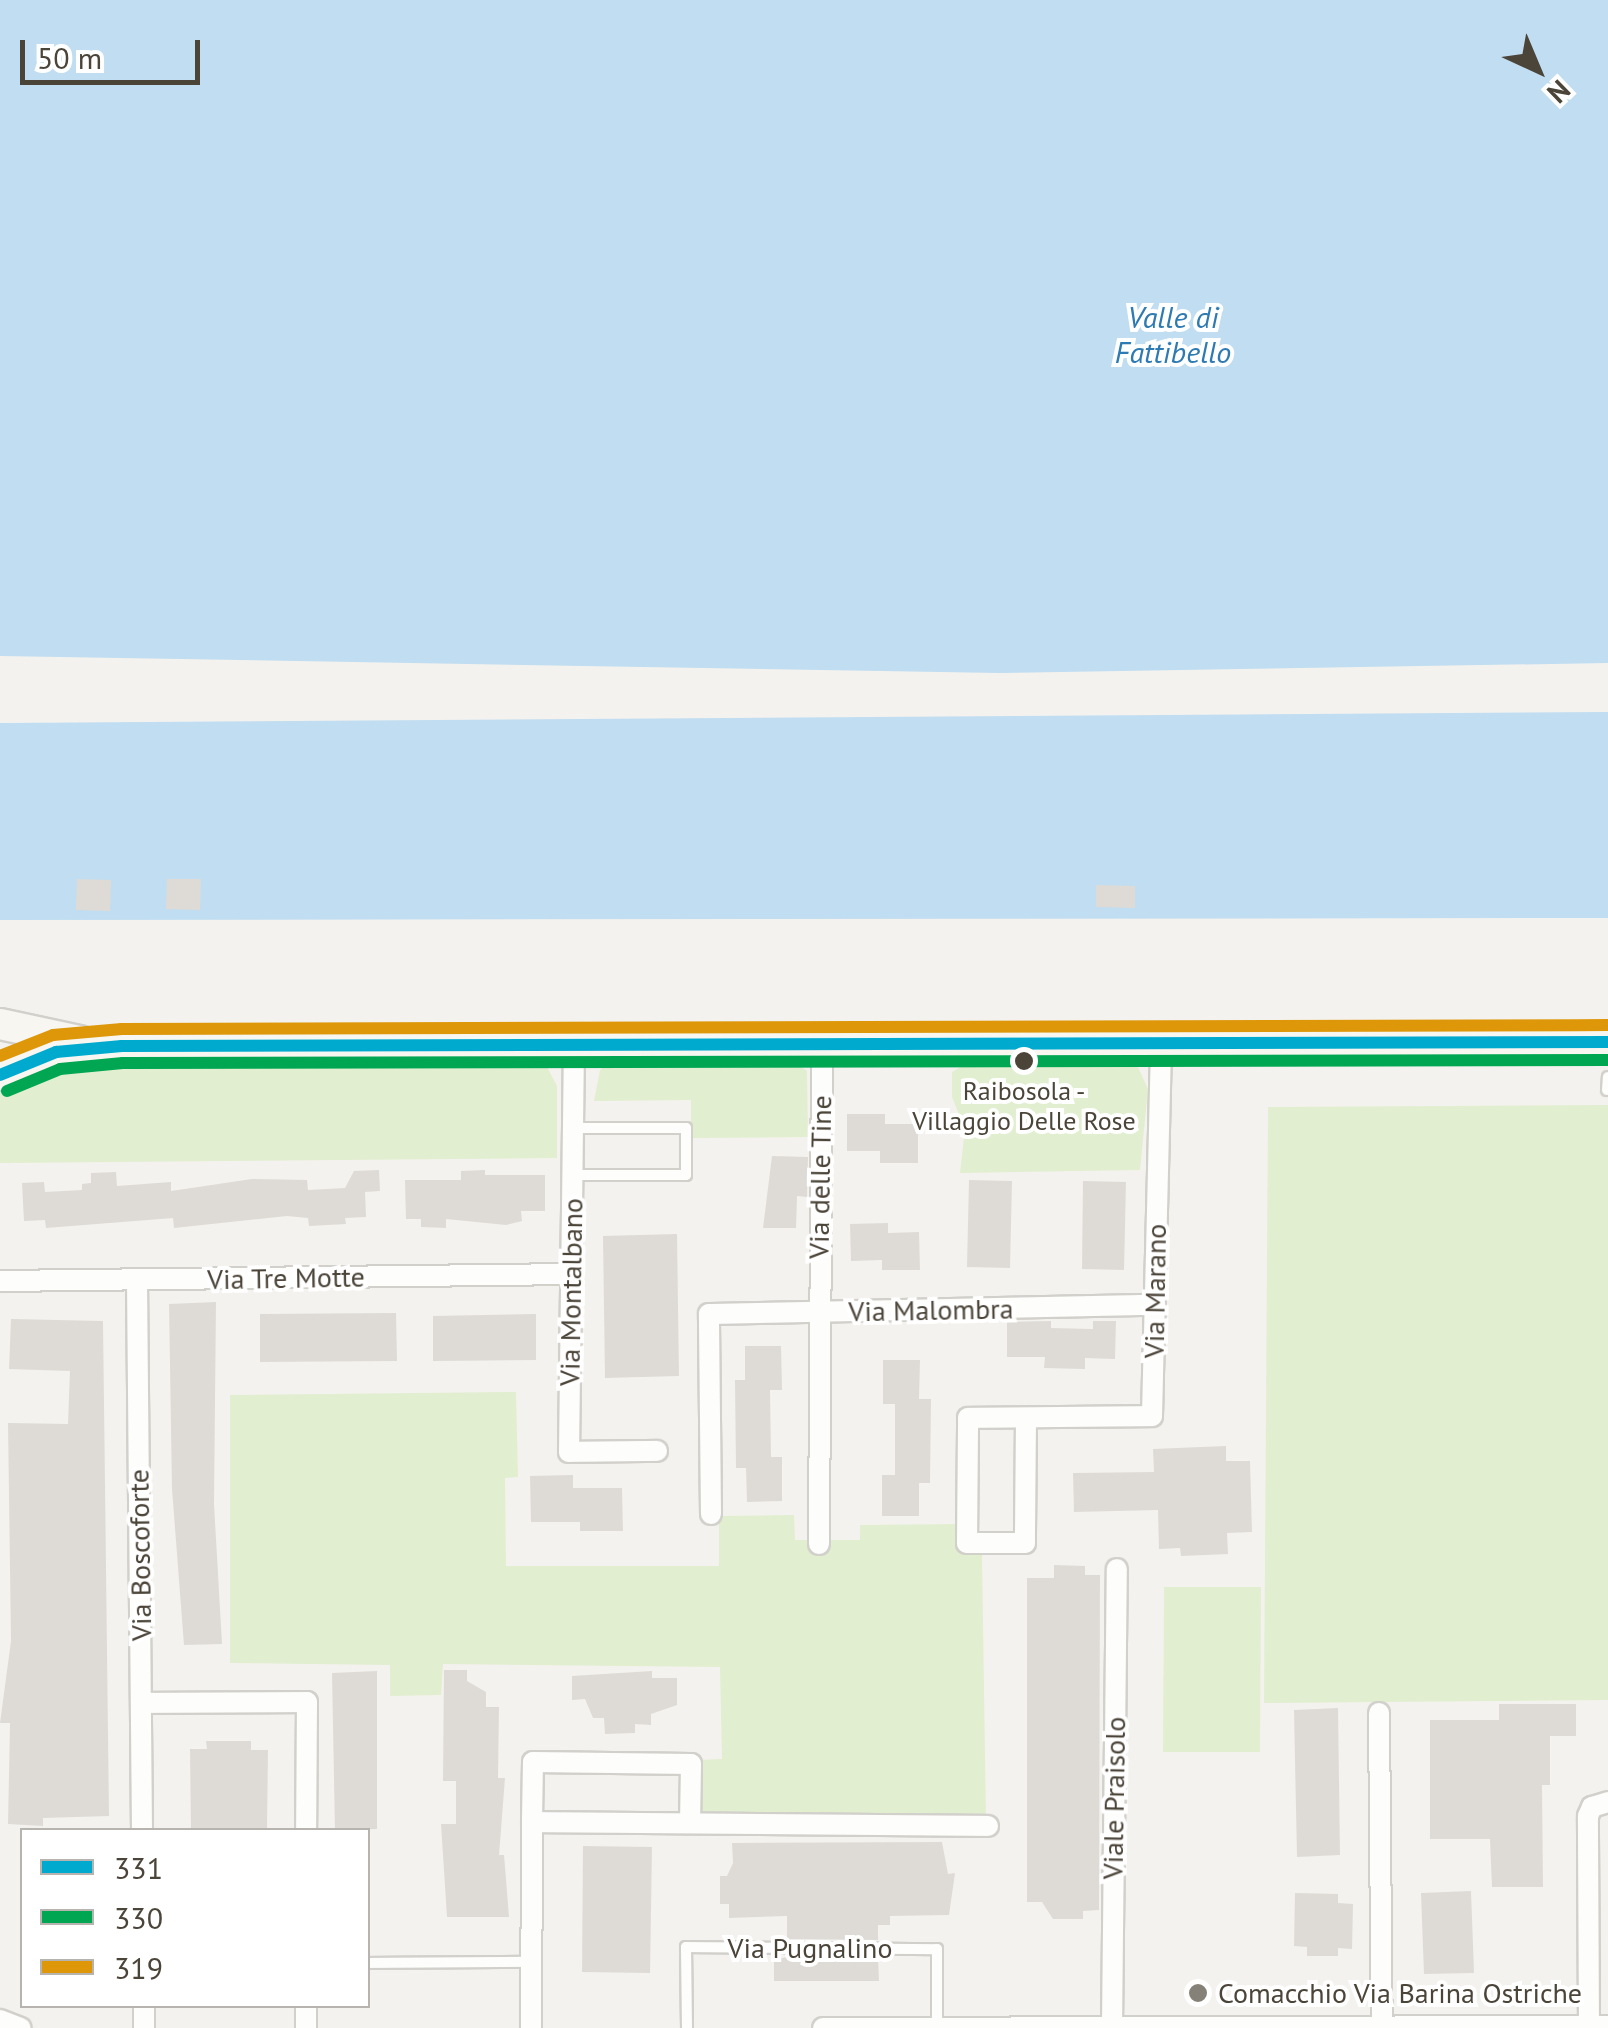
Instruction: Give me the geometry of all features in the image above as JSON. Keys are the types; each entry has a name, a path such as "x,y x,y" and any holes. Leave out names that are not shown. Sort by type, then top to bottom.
{"street":[{"path":"0,1024 122,1046"},
{"path":"0,1075 56,1052 122,1046 1162,1040 1608,1042"},
{"name":"Via Marano","path":"1026,1418 1152,1416 1162,1040"},
{"name":"Via delle Tine","path":"818,1312 822,1042"},
{"name":"Via Montalbano","path":"574,1044 570,1452 657,1451"},
{"name":"Via Tre Motte","path":"0,1281 571,1274"},
{"name":"Via Boscoforte","path":"137,1280 142,1828"},
{"name":"Via Malombra","path":"819,1544 818,1312 1155,1304"},
{"path":"711,1514 710,1314 818,1312"},
{"path":"968,1418 1026,1418 1025,1543 967,1543 968,1418"},
{"name":"Viale Praisolo","path":"1112,2027 1117,1569"},
{"path":"141,1703 306,1702 306,1828"},
{"path":"1379,1713 1382,2027"},
{"path":"531,2028 533,1762 691,1764 690,1823"},
{"path":"822,2028 1600,2026 1600,1804"},
{"path":"532,1822 988,1826"},
{"path":"0,2020 21,2028"}],"lane":[{"path":"1607,1090 1608,1077"},
{"path":"572,1174 686,1176 686,1128 573,1128"},
{"name":"Via Pugnalino","path":"686,2028 686,1948 937,1949 937,2028"},
{"path":"370,1963 532,1962"}],"green space":[{"path":"787,1057 807,1071 808,1137 691,1138 691,1100 594,1101 600,1070 614,1059"},
{"path":"531,1059 547,1067 557,1086 557,1158 0,1163 0,1093 37,1068 86,1060"},
{"path":"974,1059 1115,1059 1138,1067 1148,1089 1140,1170 960,1173 965,1129 952,1097 952,1072"},
{"path":"1608,1105 1608,1700 1264,1703 1268,1107"},
{"path":"516,1392 518,1477 505,1478 506,1566 719,1566 719,1516 794,1515 795,1540 860,1540 860,1525 963,1524 963,1555 982,1555 986,1823 696,1821 698,1760 722,1759 720,1667 443,1664 441,1695 390,1696 390,1665 230,1663 230,1395"},
{"path":"1164,1587 1261,1587 1260,1752 1163,1752"}],"water":[{"name":"Valle di Fattibello","path":"0,0 1608,0 1608,663 999,673 0,656"},
{"path":"1608,712 1608,918 0,920 0,723"}],"building":[{"path":"77,879 111,880 110,911 76,910"},
{"path":"167,879 201,879 200,910 166,909"},
{"path":"1096,885 1135,886 1135,908 1096,907"},
{"path":"847,1114 885,1114 885,1124 918,1124 918,1163 880,1163 880,1151 847,1151"},
{"path":"772,1156 808,1157 807,1197 797,1196 796,1228 763,1228"},
{"path":"379,1170 380,1191 365,1192 366,1217 345,1218 346,1224 309,1226 308,1218 287,1216 174,1228 173,1218 46,1228 45,1220 24,1221 22,1183 44,1182 45,1192 82,1190 82,1184 91,1183 91,1173 116,1172 117,1186 171,1182 171,1191 252,1179 307,1180 308,1190 345,1188 354,1171"},
{"path":"485,1170 485,1175 545,1175 545,1211 521,1211 522,1221 506,1225 446,1219 446,1228 421,1227 421,1219 406,1219 405,1180 461,1180 461,1171"},
{"path":"969,1180 1012,1181 1010,1268 967,1267"},
{"path":"1083,1181 1126,1182 1124,1270 1082,1269"},
{"path":"888,1223 888,1233 919,1232 920,1270 882,1270 882,1260 851,1261 850,1224"},
{"path":"677,1234 679,1376 605,1378 603,1236"},
{"path":"216,1302 214,1504 222,1644 184,1645 172,1489 169,1304"},
{"path":"396,1313 397,1361 260,1362 260,1314"},
{"path":"536,1314 536,1360 433,1361 433,1316"},
{"path":"11,1319 103,1321 109,1816 43,1818 43,1826 8,1824 10,1723 0,1723 11,1641 8,1423 68,1424 70,1371 9,1369"},
{"path":"1051,1321 1051,1328 1093,1329 1093,1321 1116,1321 1115,1359 1085,1358 1085,1369 1044,1368 1045,1357 1007,1357 1007,1322"},
{"path":"745,1346 781,1346 782,1390 770,1390 771,1457 782,1457 782,1501 747,1502 746,1468 736,1468 735,1380 745,1380"},
{"path":"883,1360 920,1360 919,1399 931,1399 930,1483 919,1483 919,1516 882,1516 882,1475 895,1475 895,1404 883,1404"},
{"path":"1226,1446 1226,1461 1250,1461 1252,1532 1227,1533 1228,1554 1181,1556 1180,1548 1159,1549 1158,1510 1074,1512 1073,1473 1154,1472 1153,1449"},
{"path":"573,1475 573,1488 622,1488 623,1531 580,1531 580,1522 531,1522 530,1476"},
{"path":"1054,1565 1085,1566 1085,1575 1100,1575 1099,1910 1083,1911 1083,1919 1053,1919 1042,1902 1027,1902 1027,1578 1054,1578"},
{"path":"444,1670 467,1670 467,1681 486,1692 486,1707 499,1707 498,1778 505,1778 499,1855 504,1855 509,1917 447,1917 441,1824 456,1824 456,1781 443,1781"},
{"path":"377,1671 377,1829 335,1828 332,1673"},
{"path":"652,1671 652,1678 677,1678 677,1705 651,1714 651,1725 635,1724 635,1733 605,1734 604,1718 593,1718 585,1699 572,1700 572,1676"},
{"path":"1499,1704 1576,1704 1576,1736 1550,1736 1550,1785 1542,1785 1543,1887 1492,1887 1490,1839 1430,1839 1430,1720 1499,1720"},
{"path":"1338,1708 1340,1855 1297,1857 1294,1710"},
{"path":"206,1741 251,1741 251,1750 268,1750 267,1828 191,1828 190,1749 207,1749"},
{"path":"942,1842 948,1874 955,1873 949,1915 890,1916 890,1925 878,1925 878,1940 787,1939 787,1916 729,1918 729,1904 720,1904 720,1876 727,1876 733,1863 732,1843"},
{"path":"583,1846 652,1847 650,1973 582,1972"},
{"path":"1471,1891 1474,1973 1424,1974 1421,1893"},
{"path":"1295,1893 1338,1894 1338,1903 1353,1904 1352,1949 1338,1948 1338,1956 1307,1956 1307,1947 1294,1946"},
{"path":"878,1957 879,1981 774,1981 774,1960"}],"transit line":[{"name":"319","path":"0,1056 53,1035 122,1029 1608,1025"},
{"name":"331","path":"0,1075 56,1052 122,1046 1608,1042"},
{"name":"330","path":"7,1091 60,1069 123,1063 1608,1060"}],"place":[{"name":"Raibosola - Villaggio Delle Rose","path":"1024,1061"},
{"name":"Comacchio Via Barina Ostriche","path":"1198,1993"}]}
